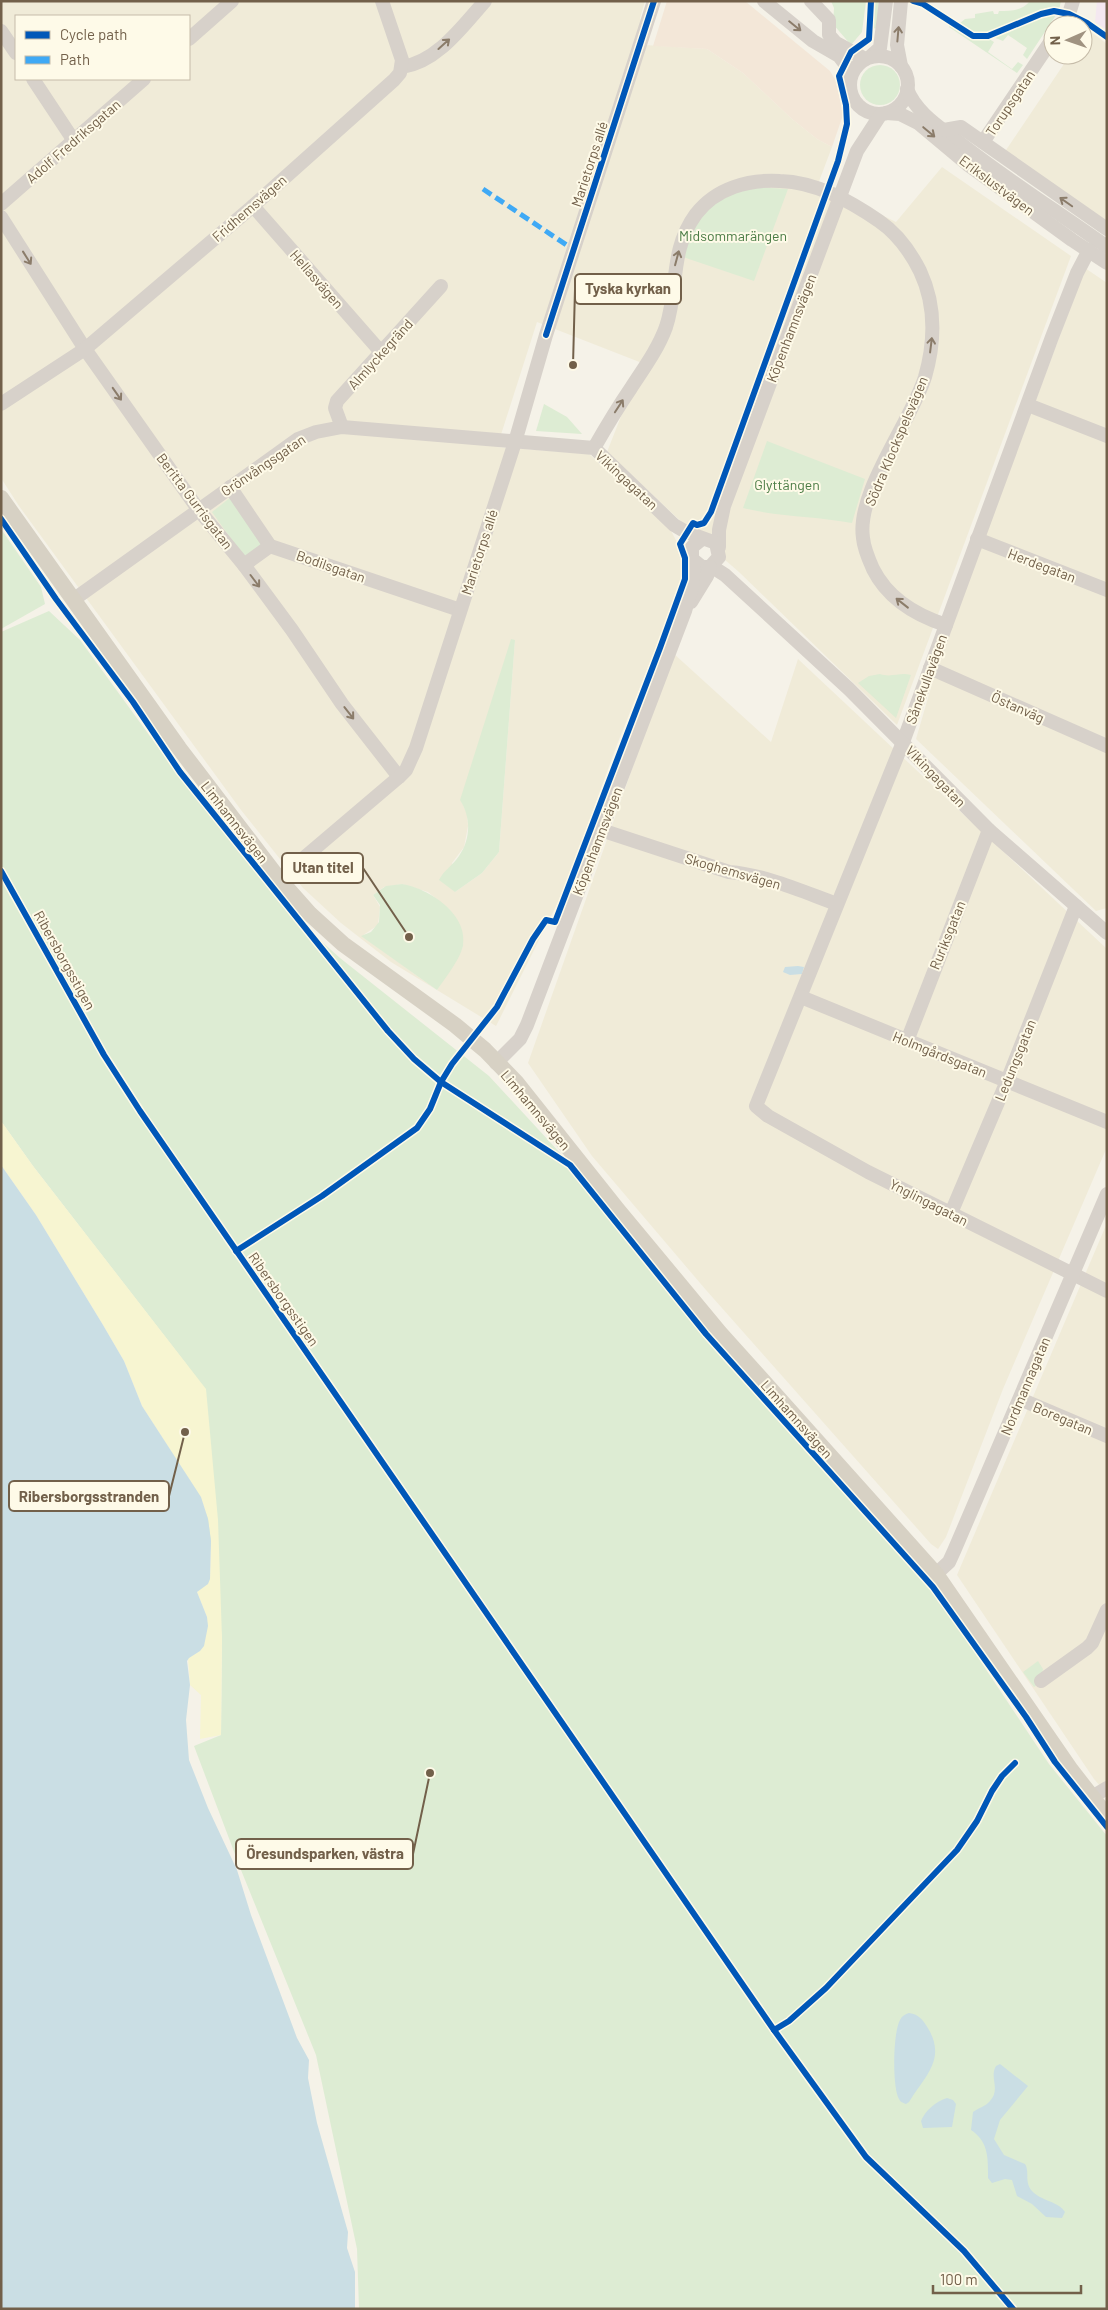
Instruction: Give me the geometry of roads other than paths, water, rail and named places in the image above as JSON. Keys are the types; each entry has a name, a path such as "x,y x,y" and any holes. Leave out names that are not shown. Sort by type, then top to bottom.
{"main road":[{"name":"Limhamnsvägen","path":"1,498 179,748 279,879 310,914 343,944 455,1025 485,1050 516,1082 617,1209 720,1333 936,1574 1107,1816"}],"street":[{"path":"190,38 232,1"},
{"path":"382,1 402,60 402,67 416,65 428,59 459,31 485,1"},
{"name":"Marietorps allé","path":"279,879 399,777 406,770 416,748 515,442 546,335 654,1"},
{"path":"764,1 814,41 837,54 849,69 850,80"},
{"path":"811,1 829,20 829,35 836,43 868,58 884,56 901,66"},
{"path":"850,80 853,72 880,48 886,1"},
{"path":"901,1 897,45 908,89"},
{"path":"1068,15 1073,1"},
{"path":"1,31 15,52"},
{"name":"Torupsgatan","path":"983,142 1043,53"},
{"name":"Fridhemsvägen","path":"1,404 85,349 253,206 394,80 402,67"},
{"path":"34,80 74,141"},
{"name":"Adolf Fredriksgatan","path":"1,204 143,80"},
{"name":"Köpenhamnsvägen","path":"685,611 707,576 715,559 724,506 857,151 862,117 851,93 850,80"},
{"name":"Köpenhamnsvägen","path":"857,151 883,113 901,103 908,89"},
{"name":"Erikslustvägen","path":"908,89 915,105 944,130 1004,176 1107,247"},
{"path":"857,104 864,110 883,113"},
{"name":"Erikslustvägen","path":"883,113 900,114 918,123 967,164 1107,263"},
{"name":"Erikslustvägen","path":"944,130 961,127 1107,229"},
{"name":"Södra Klockspelsvägen","path":"594,448 648,363 666,327 672,296 675,262 685,234 694,217 701,209 730,187 755,181 799,183 840,197 892,230 909,250 929,295 933,333 927,370 908,416 877,478 866,508 862,539 868,559 887,590 906,607 926,618 946,625"},
{"name":"Hellasvägen","path":"253,206 381,352"},
{"name":"Beritta Gurrisgatan","path":"1,217 85,349 198,508 244,565 292,630 342,704 399,777"},
{"name":"Sånekullavägen","path":"756,1106 903,742 1077,273 1089,250"},
{"name":"Almlyckegränd","path":"342,427 335,408 337,401 441,286"},
{"path":"1028,405 1107,436"},
{"name":"Grönvångsgatan","path":"73,600 198,508 298,439 316,432 342,427 515,442"},
{"name":"Vikingagatan","path":"515,442 594,448 674,524 703,539"},
{"path":"230,487 270,546 244,565"},
{"name":"Köpenhamnsvägen","path":"703,539 724,506"},
{"name":"Vikingagatan","path":"674,524 693,557"},
{"path":"703,539 712,541 715,559 702,567 693,557 695,544 703,539"},
{"name":"Herdegatan","path":"977,539 1107,590"},
{"name":"Bodilsgatan","path":"270,546 460,610"},
{"name":"Köpenhamnsvägen","path":"496,1063 520,1038 527,1025 685,611 692,587 693,557"},
{"name":"Vikingagatan","path":"715,559 725,575 849,689 990,830 1076,906 1106,929"},
{"name":"Östanväg","path":"930,668 1107,746"},
{"name":"Skoghemsvägen","path":"601,830 728,872 748,874 766,879 837,904"},
{"name":"Ruriksgatan","path":"907,1040 990,830"},
{"name":"Ledungsgatan","path":"951,1213 1007,1081 1076,906"},
{"name":"Holmgårdsgatan","path":"801,997 1107,1122"},
{"name":"Ynglingagatan","path":"756,1106 768,1116 868,1172 1107,1291"},
{"name":"Nordmannagatan","path":"936,1574 949,1562 954,1551 1107,1194"},
{"name":"Boregatan","path":"1020,1399 1107,1436"},
{"path":"1040,1681 1050,1667 1092,1643 1107,1610"},
{"path":"1092,1797 1107,1788"}],"place":[{"name":"Tyska kyrkan","path":"573,365"},
{"name":"Utan titel","path":"409,937"},
{"name":"Ribersborgsstranden","path":"185,1432"},
{"name":"Öresundsparken, västra","path":"430,1773"}],"park label":[{"name":"Midsommarängen","path":"733,235"},
{"name":"Glyttängen","path":"787,484"}]}
